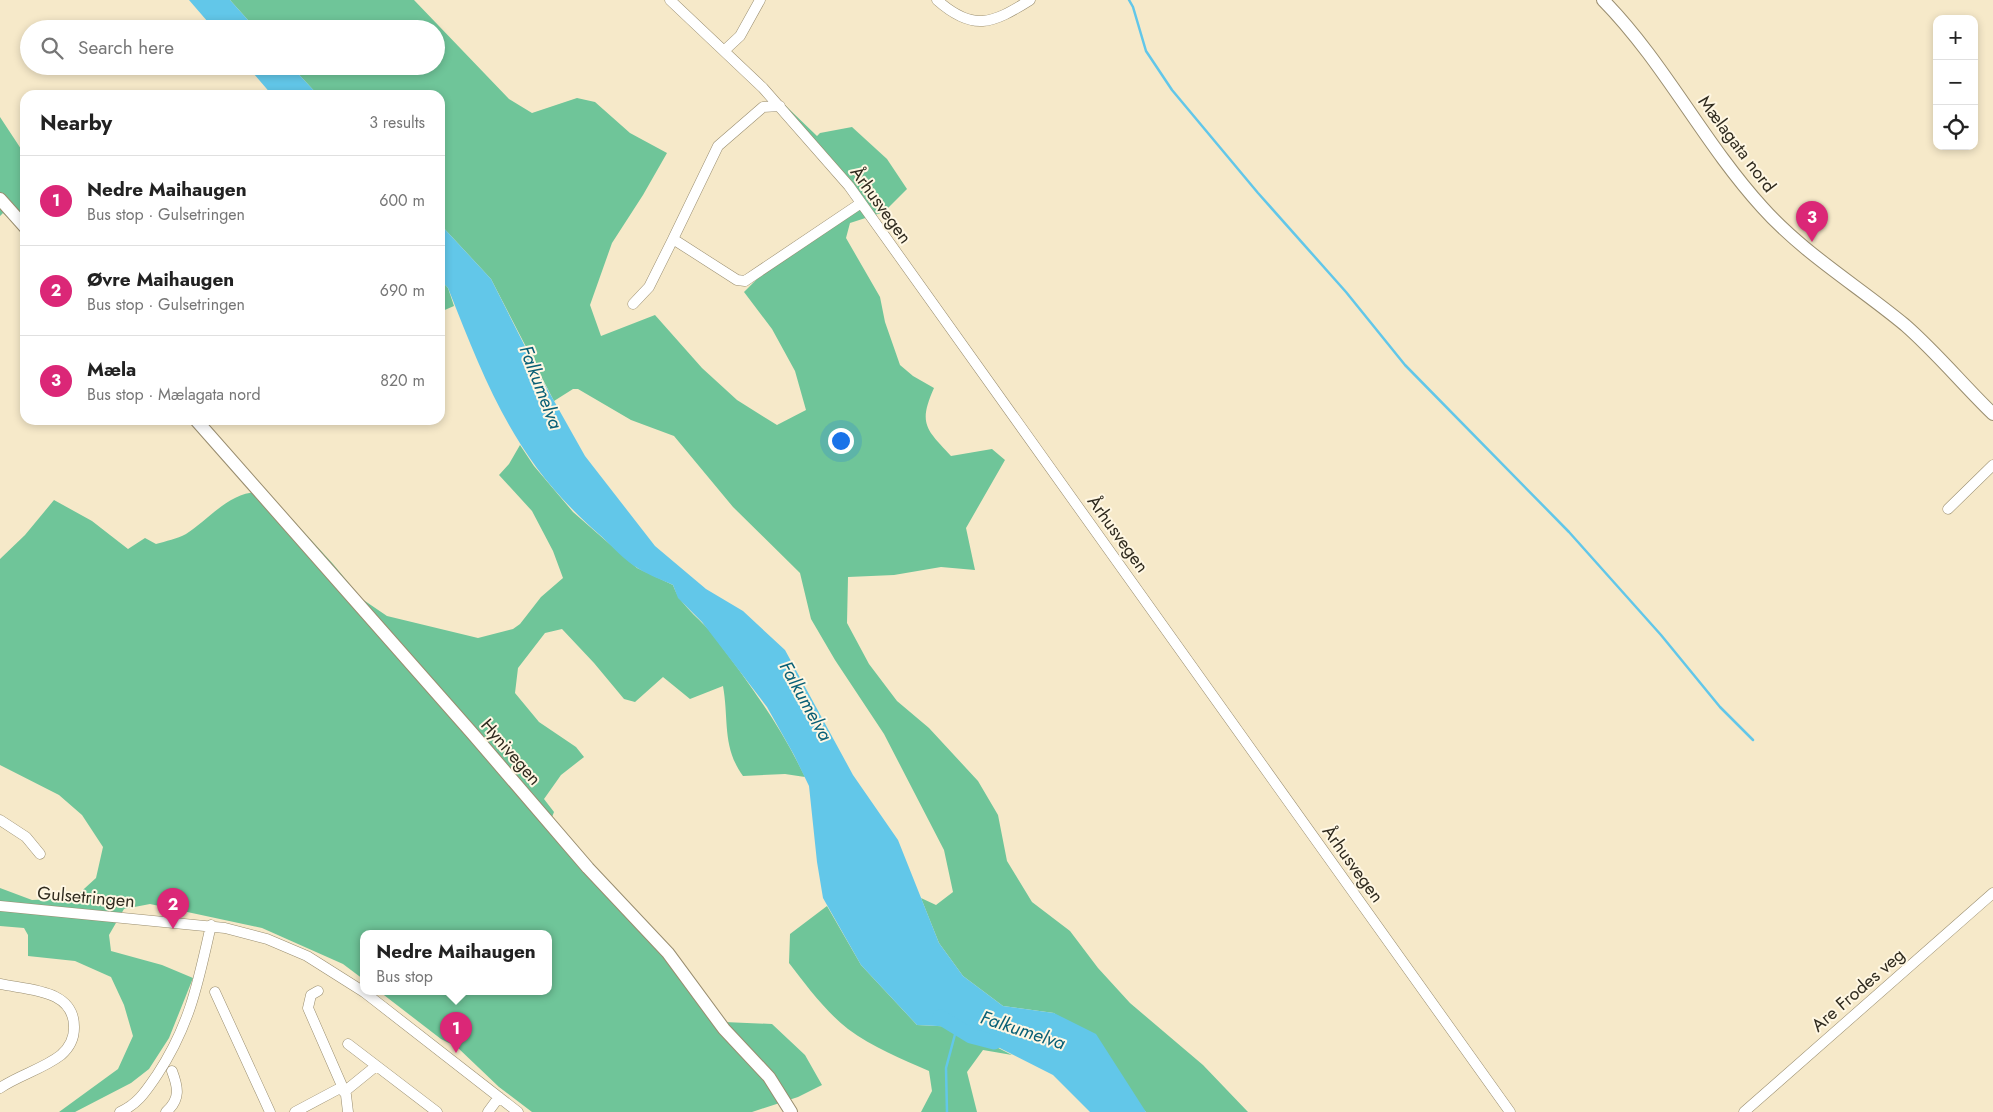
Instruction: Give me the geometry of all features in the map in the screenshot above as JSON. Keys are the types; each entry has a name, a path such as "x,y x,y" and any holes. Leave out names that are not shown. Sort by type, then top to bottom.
{"main road":[{"name":"Mælagata nord","path":"1603,0 1644,46 1734,173 1764,209 1798,241 1908,328 1993,414"},
{"path":"0,199 20,221"},
{"name":"Hynivegen","path":"200,425 472,733 588,868 668,953 724,1029 769,1077 791,1112"}],"street":[{"name":"Århusvegen","path":"670,0 725,50 780,106 861,203 1510,1112"},
{"path":"725,50 740,36 760,0"},
{"path":"937,0 961,18 978,22 1003,16 1030,0"},
{"path":"763,88 763,107"},
{"path":"633,304 649,287 718,146 763,107 780,106"},
{"path":"673,239 738,280 744,281 861,203"},
{"path":"1948,509 1993,465"},
{"path":"0,820 26,837 40,854"},
{"name":"Are Frodes veg","path":"1744,1112 1993,893"},
{"name":"Gulsetringen","path":"0,906 211,925 247,933 284,946 323,965 360,989"},
{"path":"120,1112 137,1102 164,1064 187,1020 197,989 211,925"},
{"path":"0,984 48,993 62,999 72,1012 74,1027 71,1043 60,1056 0,1088"},
{"path":"318,991 311,995 308,1008 343,1089 348,1112"},
{"path":"215,992 270,1112"},
{"name":"Gulsetringen","path":"368,995 518,1112"},
{"path":"348,1044 437,1112"},
{"path":"295,1112 343,1089 376,1066"},
{"path":"166,1112 177,1098 178,1087 172,1071"},
{"path":"488,1112 500,1097"}],"green space":[{"path":"230,0 414,0 433,20 248,20"},
{"path":"445,32 509,99 532,113 577,98 595,102 630,133 667,153 612,243 590,305 601,336 655,315 702,368 737,400 777,425 806,410 795,371 772,329 744,292 772,264 861,206 712,35 817,136 820,133 852,127 887,159 907,189 884,212 850,223 846,238 880,297 885,322 900,365 913,376 934,388 926,410 927,425 930,432 951,456 992,449 1005,460 966,528 975,570 941,567 894,575 848,577 847,623 869,664 897,701 929,728 978,781 998,815 1007,861 1032,902 1070,931 1098,968 1130,1003 1203,1065 1248,1112 1146,1112 1054,1013 1003,1006 963,976 939,943 921,898 936,905 953,892 944,850 884,734 835,660 811,619 800,573 733,507 674,436 631,420 578,389 573,389 554,401 491,279 445,229 445,90 313,90 299,75 445,75"},
{"path":"0,117 20,147 20,228 3,213 0,216"},
{"path":"445,285 448,288 454,306 445,310"},
{"path":"520,445 534,466 573,512 637,568 673,585 685,606 708,629 738,669 762,703 795,757 805,777 785,774 743,776 736,765 729,744 723,686 690,699 663,677 635,702 624,699 562,629 545,633 518,668 515,693 539,722 576,747 584,757 561,775 544,799 554,812 552,817 724,1022 772,1024 805,1055 822,1085 798,1097 752,1112 532,1112 499,1087 457,1047 441,1039 384,995 552,995 552,930 360,930 360,977 343,964 262,928 150,904 124,909 109,935 111,951 162,965 193,978 169,1038 149,1069 131,1083 75,1112 59,1112 118,1069 133,1036 124,1005 111,977 75,961 28,956 28,935 24,928 0,926 0,888 32,900 74,898 96,878 103,847 82,815 59,795 0,765 0,559 25,535 54,500 92,521 128,549 145,538 156,544 183,536 235,498 257,492 269,494 362,599 387,616 478,638 513,629 520,624 541,597 563,578 553,551 532,511 499,475 509,464"},
{"path":"827,906 861,965 917,1025 957,1027 1012,1055 983,1050 967,1072 977,1112 921,1112 932,1091 929,1071 877,1047 848,1029 824,1006 789,963 790,934"}],"water":[{"path":"189,0 230,0 248,20 206,20"},
{"path":"255,75 299,75 313,90 268,90"},
{"path":"445,229 491,279 540,376 585,456 655,546 706,589 743,611 785,650 853,775 898,840 939,943 963,976 1003,1006 1054,1013 1096,1034 1146,1112 1090,1112 1053,1075 958,1027 917,1025 861,965 823,898 809,786 767,707 702,622 678,598 673,585 643,571 624,558 572,509 547,481 526,452 492,392 445,285"}],"waterway":[{"path":"1129,0 1133,7 1146,51 1172,90 1258,193 1346,292 1405,365 1569,532 1661,635 1720,707 1753,740"},
{"name":"Falkumelva","path":"940,1017 971,1036 994,1042"},
{"path":"947,1112 946,1068 957,1027"}],"place":[{"name":"Mæla","path":"1812,242"},
{"name":"Øvre Maihaugen","path":"173,929"},
{"name":"Nedre Maihaugen","path":"456,1053"}]}
